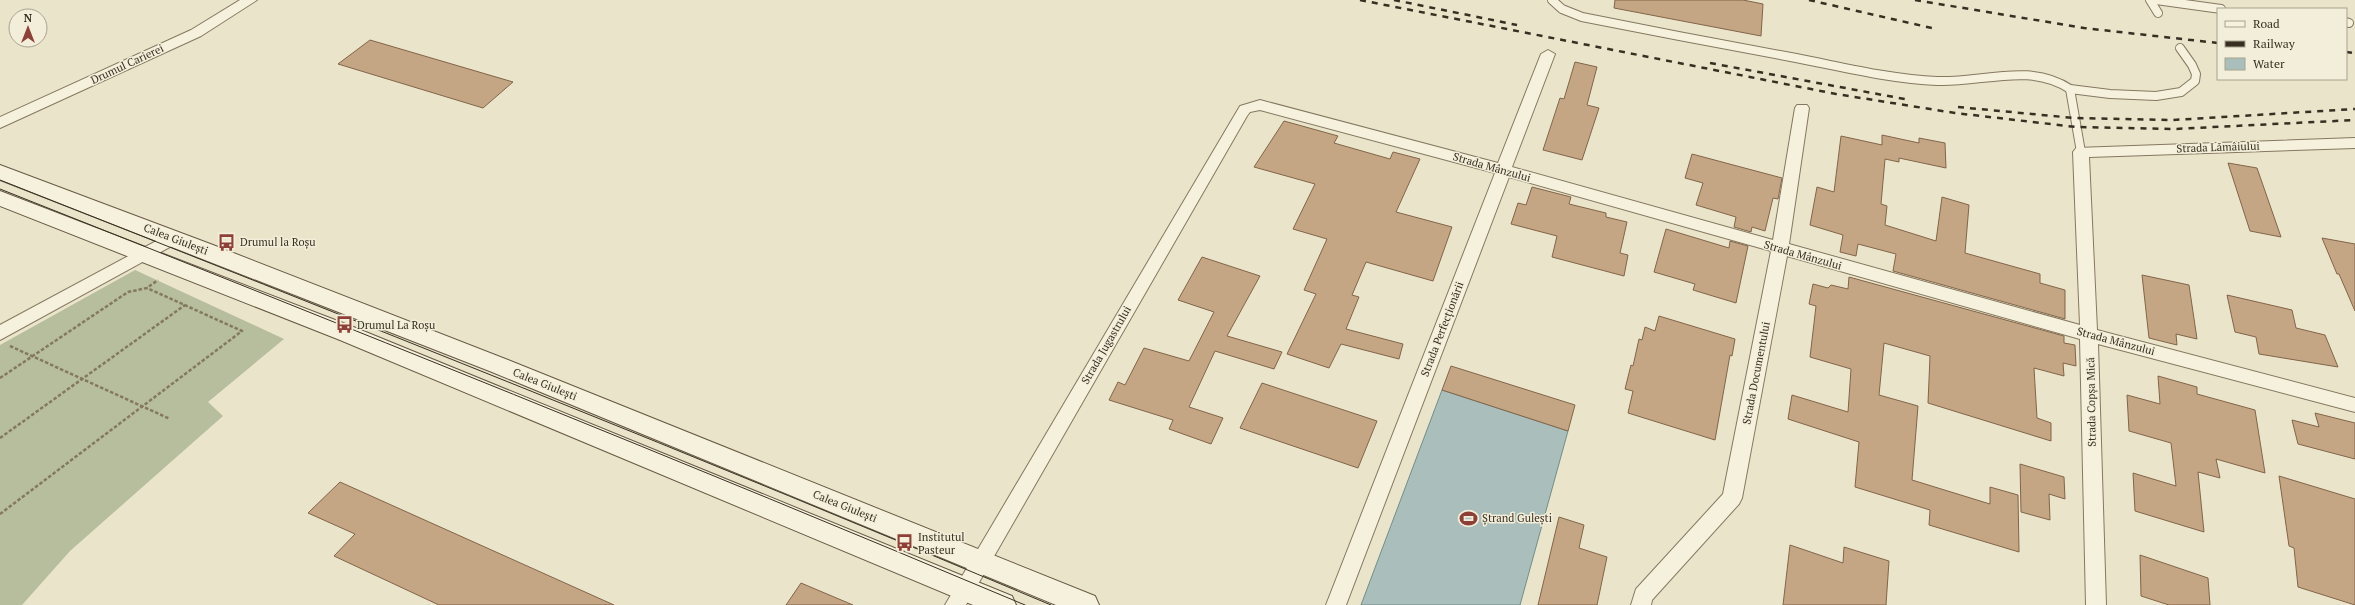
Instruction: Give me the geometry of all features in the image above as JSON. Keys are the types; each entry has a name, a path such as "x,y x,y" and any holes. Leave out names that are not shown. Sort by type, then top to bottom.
{"main road":[{"name":"Calea Giulești","path":"0,172 500,366 1086,605"},
{"path":"0,198 348,334 959,597 1003,605"}],"street":[{"name":"Drumul Carierei","path":"0,123 196,33 250,0"},
{"name":"Strada Perfecționării","path":"1336,605 1548,54"},
{"name":"Strada Mânzului","path":"1252,106 1270,106 1504,170 1780,249 2355,405"},
{"name":"Strada Jugastrului","path":"959,597 1241,113 1252,106"},
{"name":"Strada Documentului","path":"1641,605 1643,596 1732,498 1780,249 1802,108"},
{"name":"Strada Lămâiului","path":"2081,152 2355,143"},
{"name":"Strada Copșa Mică","path":"2081,152 2089,334 2096,605"},
{"path":"4,338 173,238"}],"lane":[{"path":"1552,0 1562,10 1582,17 1883,75 1938,81 2009,75 2038,75 2057,80 2070,89 2092,93 2146,95 2168,94 2182,91 2195,81 2196,74 2180,48"},
{"path":"2150,0 2158,13"},
{"path":"2156,0 2217,8"},
{"path":"2070,89 2081,152"}],"path":[{"path":"0,378 128,292 146,288 242,331 0,514"},
{"path":"0,438 185,305"},
{"path":"4,338 31,356 170,419"}],"green space":[{"path":"135,270 284,339 208,402 223,416 70,551 22,605 0,605 0,345"}],"water":[{"name":"Ștrand Gulești","path":"1442,390 1568,431 1520,605 1361,605"}],"building":[{"path":"1615,0 1743,0 1763,4 1761,36 1614,8"},
{"path":"370,40 513,82 483,108 338,64"},
{"path":"1575,62 1597,67 1587,105 1599,108 1582,160 1543,150 1560,98 1564,99"},
{"path":"1284,121 1338,136 1334,143 1390,159 1393,152 1420,159 1396,212 1452,227 1433,281 1366,262 1352,295 1359,297 1346,329 1403,344 1399,359 1341,344 1329,368 1287,354 1316,294 1304,290 1327,239 1293,229 1315,184 1254,167"},
{"path":"1882,135 1919,143 1919,138 1945,143 1946,168 1899,158 1899,162 1885,159 1881,204 1887,206 1885,225 1936,241 1942,197 1969,205 1965,253 2040,274 2040,283 2065,290 2065,319 1893,271 1896,254 1858,244 1856,256 1840,252 1843,235 1810,225 1817,187 1834,192 1841,136 1882,145"},
{"path":"1692,154 1782,178 1778,199 1773,198 1765,231 1752,227 1751,232 1734,227 1736,217 1696,205 1703,183 1685,178"},
{"path":"2228,163 2257,168 2281,237 2250,231"},
{"path":"1532,187 1571,197 1569,204 1606,213 1606,217 1627,222 1620,253 1628,255 1624,276 1552,257 1557,236 1511,224 1518,203 1526,205"},
{"path":"1666,229 1729,248 1730,241 1748,246 1736,303 1693,290 1695,284 1654,272"},
{"path":"2322,238 2355,244 2355,311 2339,274 2337,274"},
{"path":"1202,257 1260,276 1227,336 1282,352 1274,369 1215,351 1189,407 1223,418 1211,444 1169,429 1173,420 1109,400 1118,382 1125,385 1144,348 1189,361 1214,312 1178,300"},
{"path":"2142,275 2189,285 2197,339 2176,334 2177,345 2149,338"},
{"path":"1849,277 2064,336 2064,343 2075,345 2076,366 2063,363 2064,376 2034,368 2037,418 2051,423 2051,441 1928,403 1930,356 1884,343 1879,395 1918,406 1912,480 1990,504 1990,487 2018,495 2019,552 1929,525 1930,510 1855,487 1859,442 1788,419 1792,395 1848,412 1851,369 1810,357 1816,306 1809,304 1813,284 1828,288 1831,285 1848,289"},
{"path":"2227,295 2292,310 2296,328 2325,335 2338,367 2259,354 2256,337 2235,332"},
{"path":"1659,316 1735,339 1732,356 1730,355 1715,440 1628,413 1633,391 1625,389 1631,365 1633,366 1639,339 1642,340 1645,327 1655,331"},
{"path":"1451,366 1575,405 1568,431 1442,390"},
{"path":"2158,376 2197,387 2197,394 2255,410 2265,473 2216,459 2220,478 2198,472 2204,532 2135,511 2133,473 2176,486 2171,443 2129,431 2127,395 2160,404"},
{"path":"1262,383 1377,421 1358,468 1240,428"},
{"path":"2315,413 2355,423 2355,459 2298,444 2292,420 2319,427"},
{"path":"2020,464 2064,477 2065,499 2049,494 2050,520 2021,512"},
{"path":"2279,476 2355,499 2355,605 2298,587 2294,548 2289,546"},
{"path":"340,482 614,605 439,605 334,556 355,534 308,513"},
{"path":"1559,517 1584,525 1579,548 1607,557 1597,605 1538,605"},
{"path":"1790,545 1843,563 1844,547 1889,561 1886,605 1783,605"},
{"path":"2140,555 2208,578 2210,605 2169,605 2141,596"},
{"path":"801,583 853,605 786,605"}],"tram line":[{"path":"0,180 658,443 1051,605"},
{"path":"0,189 514,394 1025,605"}],"railway":[{"path":"1360,0 1836,94 1955,113 2076,127 2174,129 2355,120"},
{"path":"1394,0 1517,25"},
{"path":"1809,0 1936,29"},
{"path":"1915,0 2084,28 2217,43"},
{"path":"2347,52 2355,53"},
{"path":"1710,63 1910,100"},
{"path":"1958,107 2074,118 2173,120 2355,109"}],"place":[{"name":"Drumul la Roșu","path":"227,242"},
{"name":"Drumul La Roșu","path":"344,325"},
{"name":"Ștrand Gulești","path":"1469,518"},
{"name":"Institutul Pasteur","path":"905,543"}]}
